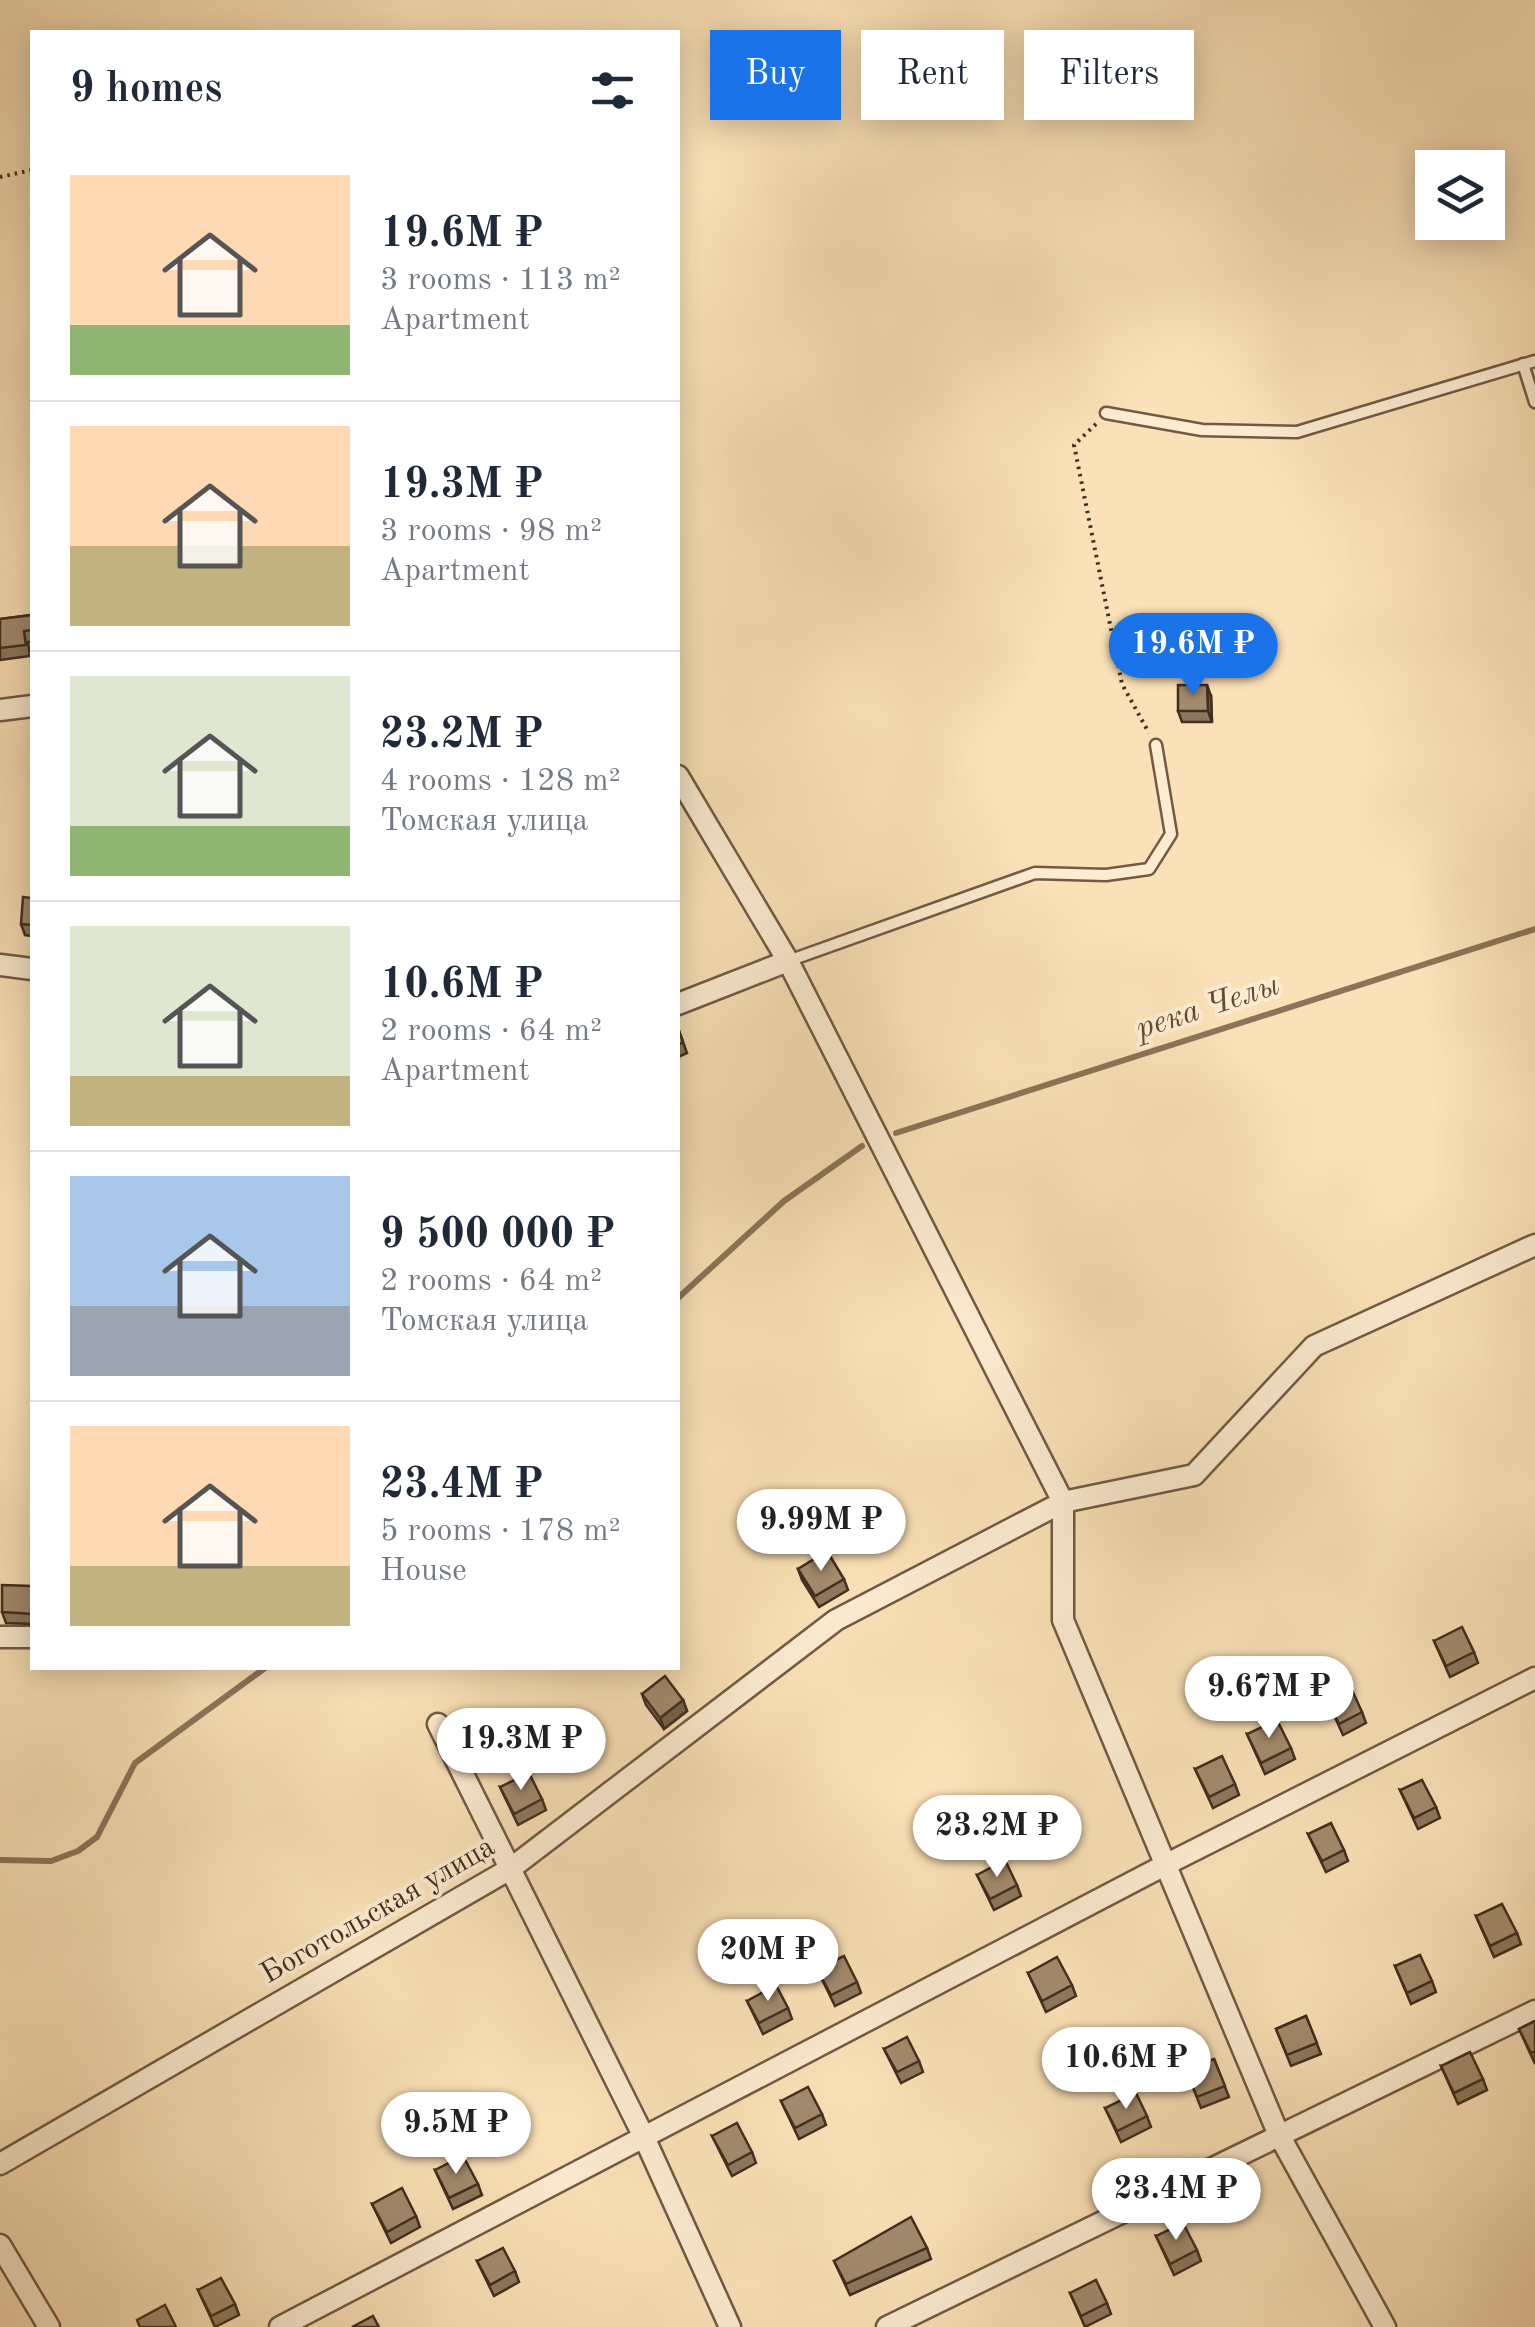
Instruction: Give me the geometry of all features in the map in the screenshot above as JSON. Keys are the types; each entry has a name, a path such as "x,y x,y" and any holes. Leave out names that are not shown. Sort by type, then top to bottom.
{"street":[{"path":"0,710 30,706"},
{"path":"680,779 788,961 1062,1502 1063,1620 1278,2133 1386,2327"},
{"path":"680,1003 788,961"},
{"path":"0,965 30,969"},
{"name":"Боготольская улица","path":"0,2164 510,1870 836,1620 1062,1502 1194,1474 1314,1346 1535,1244"},
{"path":"0,1637 30,1637"},
{"path":"280,2327 1165,1864 1535,1678"},
{"path":"438,1724 644,2137 730,2327"},
{"path":"887,2327 1535,2011"},
{"path":"0,2244 49,2327"}],"lane":[{"path":"1106,413 1202,430 1297,432 1529,363 1535,402"},
{"path":"788,961 1036,873 1106,876 1149,869 1171,834 1156,745"}],"path":[{"path":"0,177 30,170"},
{"path":"1106,413 1074,445 1122,684 1156,745"}],"building":[{"path":"30,615 30,630 24,631 26,645 0,648 0,619"},
{"path":"1178,685 1207,685 1208,711 1178,711"},
{"path":"23,897 30,898 30,925 21,924"},
{"path":"827,1551 844,1579 815,1596 798,1569"},
{"path":"2,1585 30,1586 30,1614 2,1612"},
{"path":"1462,1627 1474,1652 1446,1666 1434,1641"},
{"path":"665,1676 683,1700 660,1718 642,1694"},
{"path":"1352,1690 1362,1712 1339,1724 1328,1702"},
{"path":"1277,1720 1291,1748 1261,1763 1247,1734"},
{"path":"1222,1756 1235,1784 1209,1797 1195,1769"},
{"path":"529,1773 542,1799 514,1814 500,1787"},
{"path":"1422,1780 1436,1807 1414,1818 1400,1790"},
{"path":"1331,1823 1344,1850 1322,1861 1308,1834"},
{"path":"1005,1860 1017,1885 990,1899 977,1875"},
{"path":"1502,1904 1517,1933 1490,1946 1476,1916"},
{"path":"1420,1955 1432,1981 1407,1993 1395,1966"},
{"path":"844,1956 857,1982 831,1995 817,1969"},
{"path":"1057,1957 1072,1985 1042,2001 1028,1973"},
{"path":"776,1985 788,2008 759,2023 747,2001"},
{"path":"1306,2016 1317,2043 1287,2055 1276,2029"},
{"path":"1535,2021 1535,2051 1531,2053 1519,2029"},
{"path":"907,2037 919,2061 897,2072 884,2049"},
{"path":"1470,2052 1483,2079 1454,2093 1441,2066"},
{"path":"1214,2059 1225,2086 1197,2097 1186,2070"},
{"path":"808,2087 822,2114 795,2128 781,2101"},
{"path":"1136,2093 1147,2116 1117,2131 1105,2108"},
{"path":"737,2123 752,2152 728,2165 712,2136"},
{"path":"463,2156 478,2184 449,2198 435,2170"},
{"path":"402,2188 416,2216 387,2232 372,2204"},
{"path":"911,2217 927,2248 846,2284 834,2261"},
{"path":"1183,2223 1197,2250 1170,2264 1156,2236"},
{"path":"503,2248 515,2271 490,2285 477,2261"},
{"path":"221,2278 235,2304 211,2316 198,2290"},
{"path":"1096,2280 1107,2303 1081,2316 1070,2293"},
{"path":"165,2305 176,2327 140,2327 137,2320"},
{"path":"373,2316 379,2327 352,2327"}],"waterway":[{"name":"река Челы","path":"896,1133 1535,929"},
{"name":"река Челы","path":"680,1296 784,1201 862,1146"},
{"name":"река Челы","path":"0,1860 51,1861 78,1851 97,1837 135,1763 262,1670"}]}
